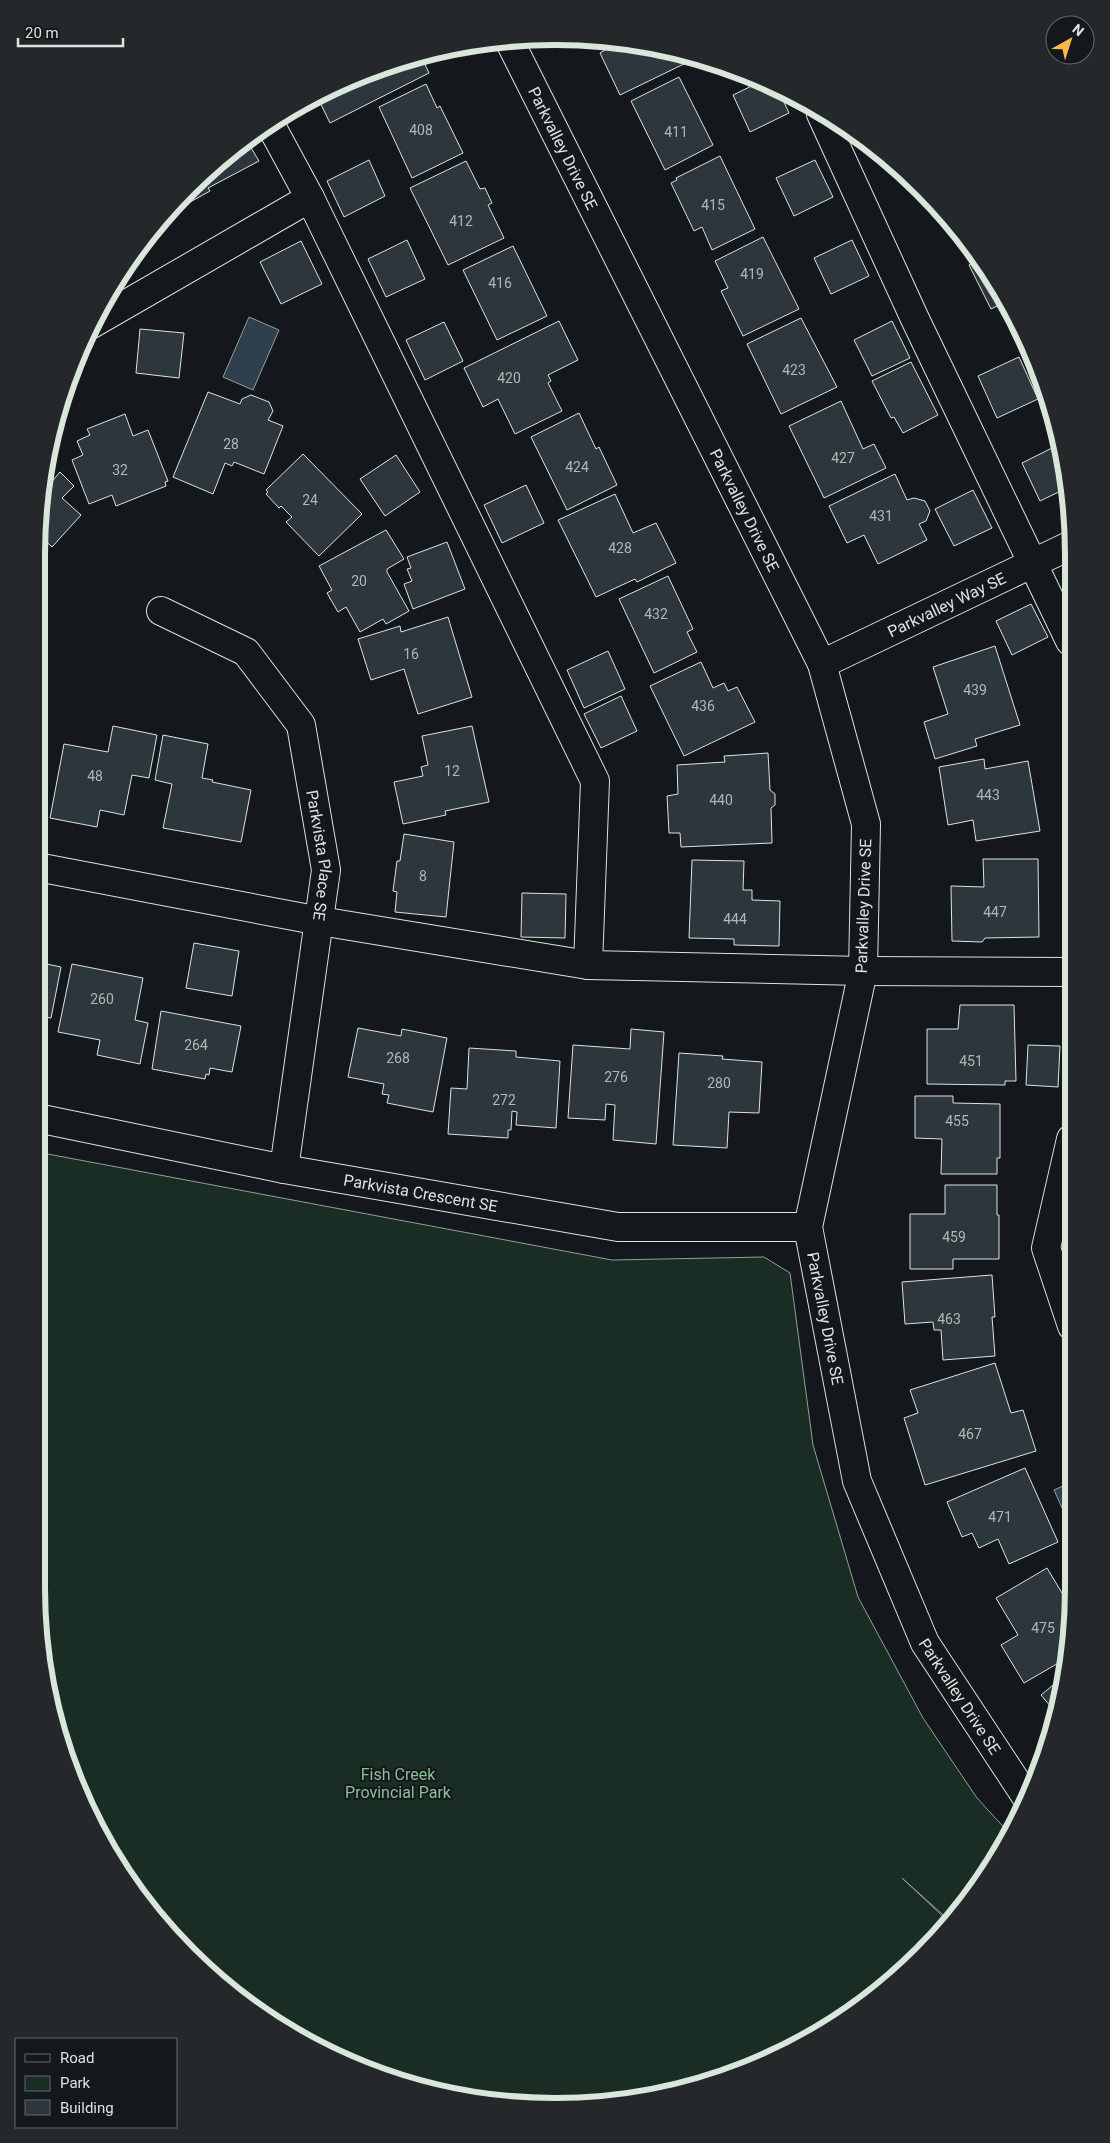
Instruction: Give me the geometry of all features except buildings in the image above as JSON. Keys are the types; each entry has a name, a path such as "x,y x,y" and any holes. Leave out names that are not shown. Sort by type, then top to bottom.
{"street":[{"name":"Parkvalley Drive SE","path":"512,47 822,664 866,824 863,971 808,1227 857,1482 925,1643 1023,1790"},
{"path":"825,123 915,319 1065,631"},
{"path":"273,130 310,198 594,781 588,966"},
{"path":"104,317 310,198"},
{"name":"Parkvalley Way SE","path":"822,664 1065,548"},
{"name":"Parkvista Place SE","path":"161,611 246,652 301,725 326,870 284,1169"},
{"path":"45,869 320,921 588,966 863,971 1065,972"},
{"name":"Parkvista Crescent SE","path":"45,1120 284,1169 618,1227 808,1227"},
{"path":"1065,1165 1046,1248 1065,1305"}],"green space":[{"name":"Fish Creek Provincial Park","path":"45,1154 612,1260 764,1257 790,1273 813,1445 858,1597 923,1718 977,1798 1005,1828 979,1871 945,1916 902,1878 944,1917 916,1949 865,1993 810,2030 750,2059 687,2081 622,2094 555,2098 522,2097 488,2094 423,2081 391,2071 329,2045 300,2030 245,1993 194,1949 150,1898 131,1871 113,1843 98,1814 72,1752 62,1720 49,1655 45,1588"}],"water":[{"path":"249,317 279,330 253,390 223,377"},
{"path":"1065,1485 1065,1514 1054,1490"}]}
